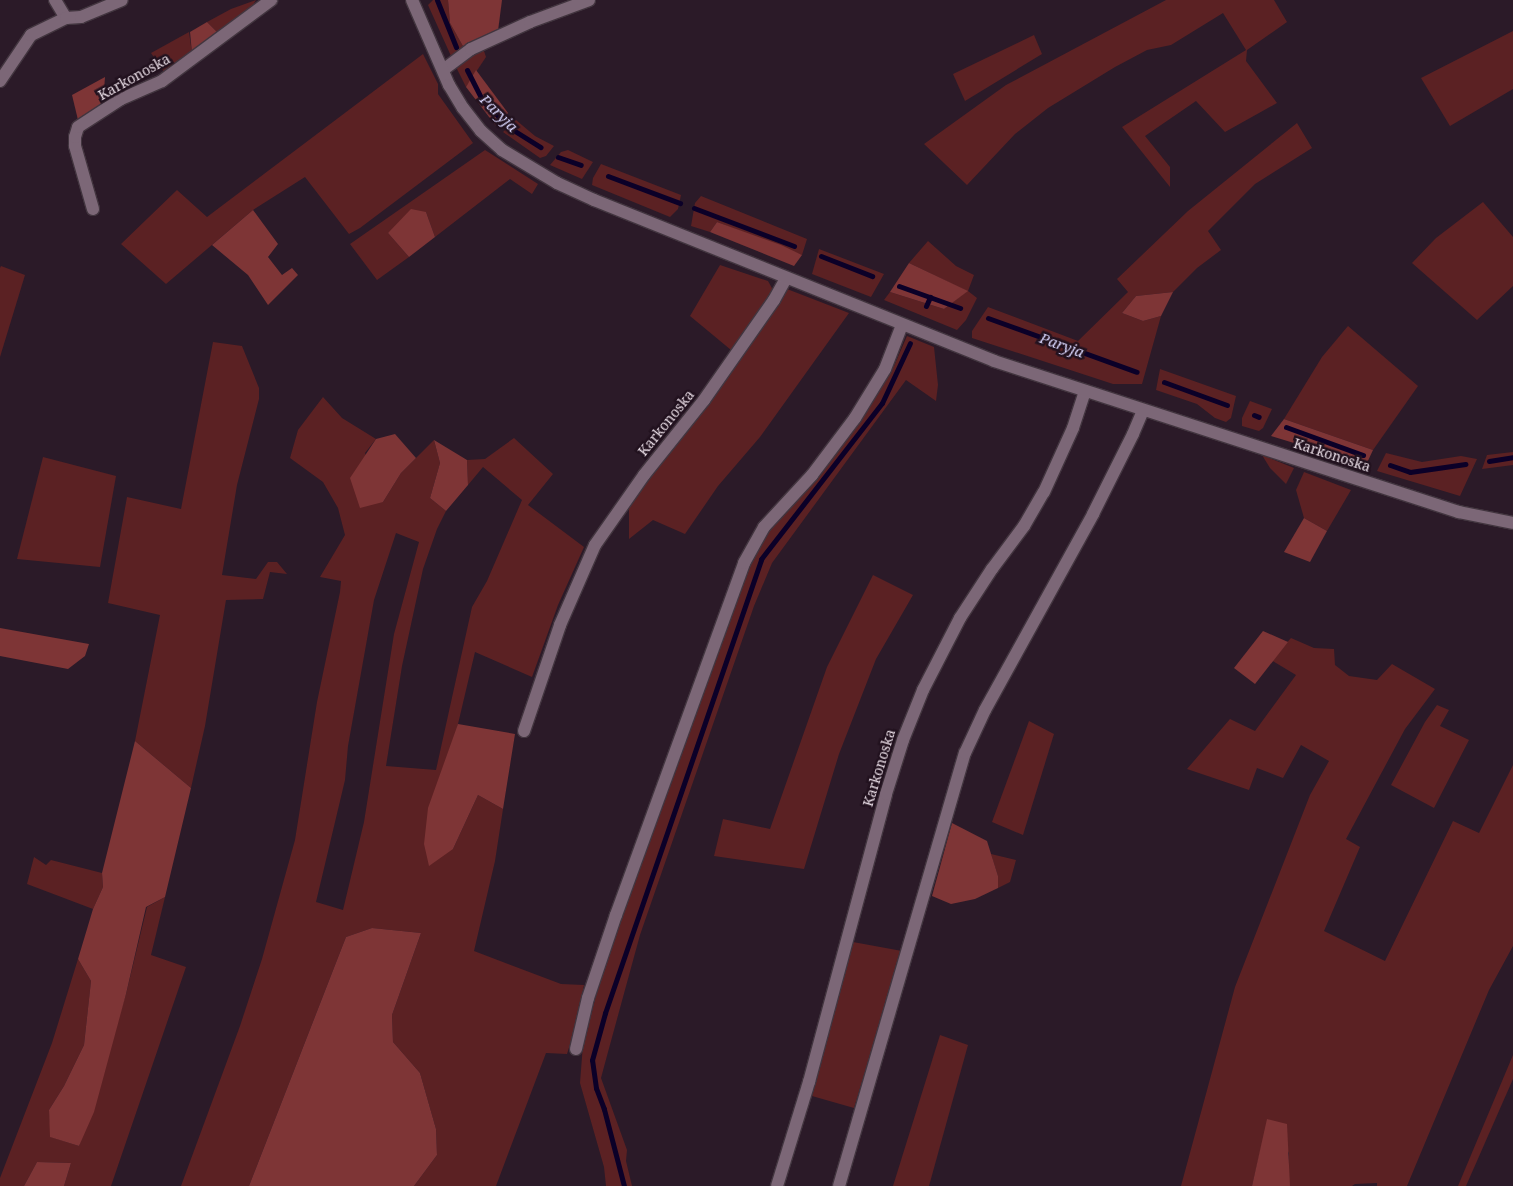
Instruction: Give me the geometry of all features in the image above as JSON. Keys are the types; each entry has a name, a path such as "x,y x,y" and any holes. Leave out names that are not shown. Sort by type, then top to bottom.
{"street":[{"path":"55,0 66,18"},
{"path":"0,81 31,35 66,18 81,17 122,0"},
{"name":"Karkonoska","path":"93,209 75,146 78,128 122,99 162,81 270,0"},
{"name":"Karkonoska","path":"412,0 442,70 463,108 481,131 502,150 531,170 594,200 994,361 1459,512 1513,523"},
{"path":"442,70 471,49 530,22 590,0"},
{"name":"Karkonoska","path":"524,731 560,625 595,545 644,475 704,400 774,300 786,278"},
{"path":"576,1049 588,998 616,915 744,563 764,528 812,475 855,418 885,369 902,325"},
{"name":"Karkonoska","path":"777,1186 809,1082 886,794 903,740 923,690 960,618 992,569 1024,526 1044,492 1073,428 1085,391"},
{"path":"839,1186 966,753 990,702 1093,514 1143,410"}],"shaded area":[{"path":"256,0 250,10 218,33 207,22 231,9"},
{"path":"433,0 448,0 450,23 464,48 451,56 428,5"},
{"path":"448,0 502,0 498,31 464,48 450,23"},
{"path":"1166,0 1274,0 1287,22 1247,50 1246,61 1277,103 1225,132 1196,101 1145,136 1170,167 1170,187 1122,127 1246,50 1223,13 1171,45 1147,50 1115,67 1048,108 1015,134 967,185 924,144 1006,85"},
{"path":"207,22 218,33 192,53 190,32"},
{"path":"1513,31 1513,89 1450,126 1421,78"},
{"path":"189,32 192,53 164,72 151,53"},
{"path":"1034,35 1042,54 965,101 953,74"},
{"path":"483,48 486,57 466,87 456,67"},
{"path":"423,54 438,84 438,94 473,143 360,228 349,234 305,177 253,210 166,284 121,244 177,190 207,217"},
{"path":"476,70 508,113 496,126 466,87"},
{"path":"105,77 103,104 78,120 72,95"},
{"path":"516,120 535,136 554,146 546,156 540,158 503,132"},
{"path":"1297,123 1312,148 1255,184 1208,231 1221,250 1197,268 1173,292 1136,296 1122,313 1143,321 1161,316 1142,384 1113,384 972,338 972,331 988,307 1078,341 1128,292 1117,279 1188,211"},
{"path":"485,150 538,184 532,194 510,179 435,237 426,212 388,233 409,257 377,280 350,244"},
{"path":"568,150 593,162 582,179 550,165 561,152"},
{"path":"601,164 681,195 678,209 670,217 592,185 593,178"},
{"path":"701,196 807,239 802,255 717,222 710,232 691,226 695,203"},
{"path":"1483,202 1513,237 1513,286 1477,320 1412,263 1436,238"},
{"path":"411,209 426,212 435,237 409,257 388,233"},
{"path":"253,210 278,244 268,257 282,275 292,268 298,275 268,305 248,275 212,245"},
{"path":"717,222 781,245 802,255 794,266 710,232"},
{"path":"928,241 956,266 974,275 968,291 977,298 966,320 957,330 884,300 890,292 944,309 967,291 909,263"},
{"path":"819,249 884,274 871,297 812,274"},
{"path":"909,263 968,291 944,309 890,292"},
{"path":"720,265 768,281 773,290 766,303 731,350 690,316"},
{"path":"1,266 25,275 0,357 0,268"},
{"path":"787,289 849,313 760,437 718,486 685,534 653,520 629,539 629,502 715,396"},
{"path":"1173,292 1161,316 1143,321 1122,313 1136,296"},
{"path":"1348,326 1418,386 1373,450 1284,419 1322,357"},
{"path":"907,336 934,347 938,385 936,401 906,380 772,563 754,606 640,935 601,1078 627,1150 626,1161 632,1186 606,1186 604,1167 580,1083 583,1044 606,959 753,554 766,534 794,504 894,366"},
{"path":"213,342 242,346 259,388 259,399 237,485 222,575 256,579 268,562 277,562 287,574 270,572 263,599 226,600 205,726 191,788 135,741 160,615 108,603 127,497 181,509"},
{"path":"1160,369 1236,396 1231,418 1226,422 1215,418 1197,404 1156,390"},
{"path":"323,397 342,418 376,439 365,453 383,502 401,473 434,440 440,463 430,498 446,511 437,529 423,569 402,666 386,766 436,770 472,607 487,581 522,500 483,467 468,485 467,460 485,459 514,438 553,474 528,505 584,547 558,605 532,677 475,652 458,724 453,849 478,795 503,809 495,861 474,951 561,984 584,985 575,1028 567,1054 546,1053 496,1186 414,1186 437,1155 436,1129 420,1073 393,1042 392,1015 421,933 372,928 346,937 249,1186 181,1186 240,1026 262,959 295,840 317,702 340,592 341,581 320,577 345,535 338,508 323,482 290,458 298,430","holes":["396,533 419,542 394,634 364,822 343,910 316,902 345,780 348,746 374,600"]},
{"path":"1250,401 1272,409 1263,428 1259,431 1242,426 1242,418"},
{"path":"1284,419 1373,450 1366,465 1271,436"},
{"path":"395,434 416,458 401,473 383,502 360,508 350,478 376,439"},
{"path":"434,440 467,460 468,485 446,511 430,498 440,463"},
{"path":"1513,452 1513,465 1482,469 1487,455"},
{"path":"1386,453 1422,462 1461,456 1477,459 1460,496 1377,471"},
{"path":"1262,455 1294,468 1286,484 1270,468"},
{"path":"43,457 116,476 100,567 17,559"},
{"path":"1304,472 1351,490 1327,531 1304,518 1296,490"},
{"path":"1304,518 1327,531 1310,562 1284,552"},
{"path":"873,575 913,595 876,659 839,754 804,869 714,856 723,819 770,829 827,667"},
{"path":"0,628 89,644 85,656 68,669 0,656"},
{"path":"1263,631 1288,642 1255,684 1234,668"},
{"path":"1291,638 1314,648 1334,649 1335,665 1349,676 1377,680 1392,664 1435,689 1405,729 1346,839 1360,847 1324,931 1385,961 1453,821 1479,833 1513,765 1513,946 1489,990 1407,1186 1377,1186 1377,1183 1355,1184 1352,1186 1290,1186 1288,1181 1289,1153 1268,1119 1252,1186 1181,1186 1235,987 1310,795 1329,761 1301,745 1283,778 1257,768 1249,790 1187,769 1230,719 1255,731 1296,675 1271,660"},
{"path":"1437,705 1449,710 1440,726 1469,740 1434,808 1391,785 1425,722"},
{"path":"1029,721 1054,734 1023,835 992,822"},
{"path":"458,724 515,734 503,809 478,795 453,849 429,866 424,844 428,808"},
{"path":"135,741 191,788 165,897 146,907 126,994 94,1112 79,1146 50,1137 49,1110 64,1086 84,1045 91,981 78,959 93,909 103,887 102,873"},
{"path":"952,823 987,841 998,876 998,888 975,899 951,904 932,896"},
{"path":"991,854 1016,860 1010,882 998,888 998,876"},
{"path":"34,857 46,865 51,860 102,873 103,887 93,909 27,884"},
{"path":"165,897 151,955 186,967 111,1186 64,1186 71,1163 37,1162 24,1186 0,1186 0,1178 52,1043 78,959 91,981 84,1045 64,1086 49,1110 51,1137 79,1146 126,994 147,907"},
{"path":"372,928 421,933 392,1015 393,1042 420,1073 436,1129 437,1155 414,1186 249,1186 346,937"},
{"path":"853,942 902,951 854,1108 812,1096"},
{"path":"940,1035 968,1045 929,1186 893,1186"},
{"path":"1513,1055 1513,1079 1466,1186 1458,1186"},
{"path":"1267,1119 1287,1124 1290,1186 1252,1186"},
{"path":"37,1162 71,1163 64,1186 24,1186"}],"waterway":[{"name":"Paryja","path":"437,0 456,47"},
{"name":"Paryja","path":"467,70 482,100 510,128 541,147"},
{"name":"Paryja","path":"558,157 581,165"},
{"name":"Paryja","path":"608,176 680,203"},
{"name":"Paryja","path":"694,208 794,246"},
{"name":"Paryja","path":"821,256 872,276"},
{"name":"Paryja","path":"899,286 960,308"},
{"path":"926,306 930,297"},
{"name":"Paryja","path":"988,318 1137,372"},
{"path":"624,1186 604,1109 596,1088 592,1060 605,1013 761,559 882,403 910,343"},
{"name":"Paryja","path":"1164,382 1227,405"},
{"name":"Paryja","path":"1254,415 1259,417"},
{"name":"Paryja","path":"1286,427 1363,455"},
{"name":"Paryja","path":"1489,461 1513,457"},
{"name":"Paryja","path":"1390,465 1410,472 1465,464"}]}
